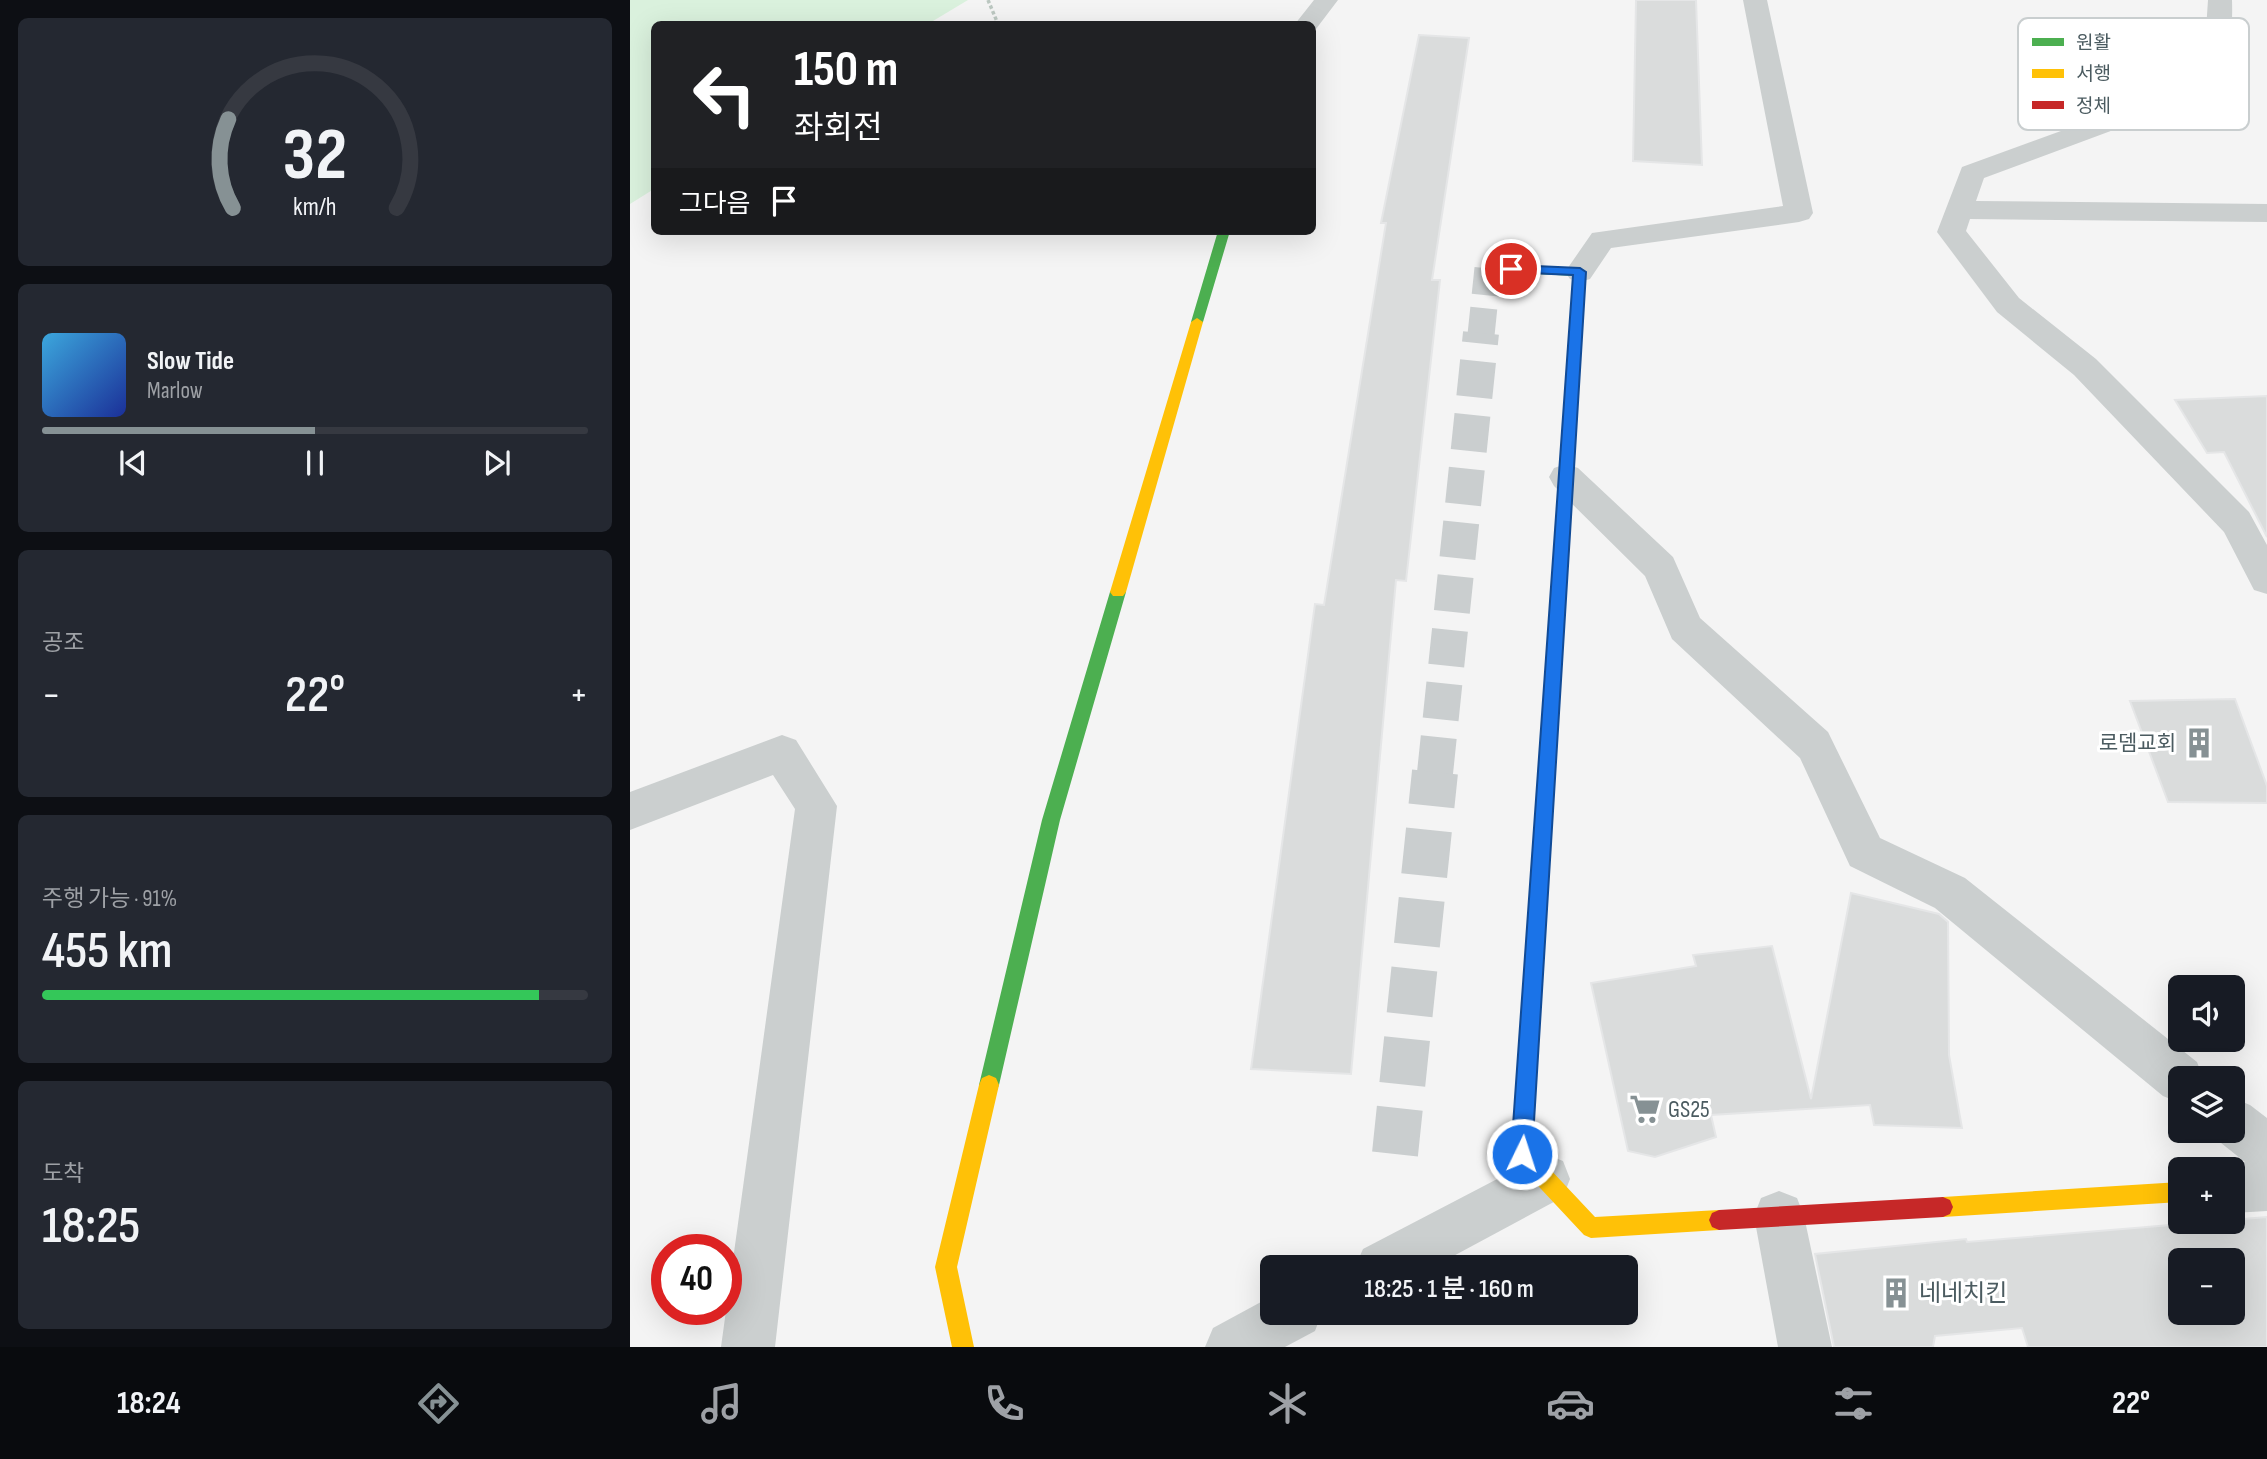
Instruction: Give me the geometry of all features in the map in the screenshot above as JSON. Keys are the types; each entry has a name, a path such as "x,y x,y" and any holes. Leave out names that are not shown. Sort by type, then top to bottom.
{"street":[{"path":"1309,21 1326,0"},
{"path":"1755,0 1798,213 1602,240 1580,272 1522,1154 1591,1228 2168,1193"},
{"path":"2220,0 2221,18"},
{"path":"2089,130 1972,173 1951,232 2008,305 2085,367 2237,522 2267,579"},
{"path":"1959,210 2267,213"},
{"path":"963,1347 946,1267 1051,820 1223,235"},
{"path":"1488,268 1580,272"},
{"path":"1566,477 1660,567 1685,628 1814,745 1865,852 1950,893 2168,1069"},
{"path":"630,811 782,753 816,806 748,1347"},
{"path":"2245,1132 2267,1149"},
{"path":"1403,1255 1545,1179"},
{"path":"2245,1187 2267,1186"},
{"path":"1779,1216 1805,1347"},
{"path":"1232,1347 1272,1325"}],"path":[{"path":"988,0 997,21"}],"green space":[{"path":"630,0 968,0 933,21 651,21 651,191 630,204"}],"building":[{"path":"1636,0 1696,0 1702,165 1633,161"},
{"path":"1419,35 1469,38 1432,280 1440,280 1406,581 1396,580 1351,1074 1251,1069 1315,604 1324,605 1386,223 1381,223"},
{"path":"2267,396 2267,537 2224,452 2207,453 2175,400"},
{"name":"로뎀교회","path":"2235,699 2267,786 2267,803 2168,802 2130,701"},
{"path":"1851,893 1939,914 1948,922 1949,1055 1962,1128 1874,1125 1870,1105 1711,1115 1716,1137 1655,1157 1628,1151 1591,983 1696,966 1693,955 1772,946 1811,1099"},
{"path":"2267,1217 2267,1347 2028,1347 2022,1328 1935,1336 1933,1347 1834,1347 1815,1254 1966,1239 1967,1242 2168,1225 2168,1234 2245,1234 2245,1219"}],"tunnel":[{"path":"1481,335 1488,268"},
{"path":"1435,773 1481,333"},
{"path":"1395,1154 1435,772"}],"traffic: fast":[{"path":"1197,322 1223,235"},
{"path":"1488,268 1580,272 1541,863"},
{"path":"989,1085 1051,820 1118,592"}],"traffic: slow":[{"path":"1118,592 1197,322"},
{"path":"1541,863 1522,1154 1591,1228 1719,1220"},
{"path":"963,1347 946,1267 989,1085"},
{"path":"1943,1207 2168,1193"}],"traffic: jam":[{"path":"1719,1220 1943,1207"}],"place":[{"name":"로뎀교회","path":"2199,743"},
{"name":"GS25","path":"1645,1109"},
{"name":"네네치킨","path":"1896,1293"}],"route":[{"path":"1511,269 1580,272 1522,1154"}]}
